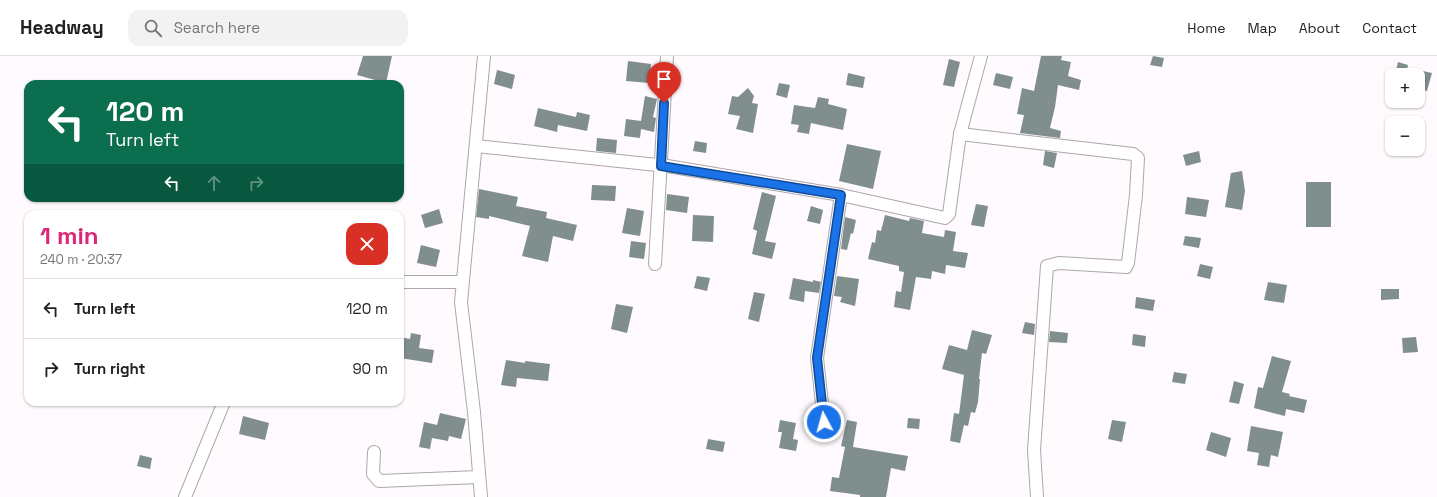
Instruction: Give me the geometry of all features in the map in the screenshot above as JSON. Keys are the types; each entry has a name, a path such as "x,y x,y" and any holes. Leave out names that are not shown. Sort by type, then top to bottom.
{"street":[{"path":"481,497 474,412 461,302 484,56"},
{"path":"655,264 667,56"},
{"path":"476,146 661,166 841,195 945,218 949,214 960,134 981,56"},
{"path":"960,134 1132,154 1138,158 1136,195 1128,263 1126,268 1059,263 1047,266 1034,450 1037,497"},
{"path":"824,422 817,358 841,195"},
{"path":"404,282 462,282"},
{"path":"184,497 222,406"},
{"path":"374,452 373,474 379,481 479,478"}],"building":[{"path":"363,56 392,56 387,80 375,80 357,75"},
{"path":"1041,56 1062,56 1061,60 1071,62 1068,76 1081,80 1079,90 1058,85 1050,128 1061,131 1060,138 1020,133 1024,115 1017,114 1022,88 1034,91"},
{"path":"1153,56 1164,58 1162,67 1150,65"},
{"path":"949,59 960,62 954,87 943,85"},
{"path":"628,61 651,64 649,83 626,81"},
{"path":"1398,62 1408,65 1407,68 1397,68"},
{"path":"497,70 515,75 512,89 494,84"},
{"path":"1425,72 1432,73 1427,91 1425,91"},
{"path":"848,73 865,77 863,88 846,85"},
{"path":"996,73 1013,77 1010,89 993,85"},
{"path":"779,83 790,85 787,98 776,95"},
{"path":"748,88 754,96 752,103 758,104 753,133 736,129 740,116 728,114 732,96 738,97"},
{"path":"645,96 657,99 653,117 656,118 654,132 641,129 640,138 624,136 626,119 641,121"},
{"path":"818,97 829,99 828,104 847,109 843,130 811,123 809,134 797,132 799,125 791,124 794,105 815,108"},
{"path":"538,108 576,117 577,112 590,115 587,131 558,125 557,132 534,126"},
{"path":"597,138 617,140 616,153 596,151"},
{"path":"695,141 707,143 706,153 693,151"},
{"path":"847,144 881,151 873,189 839,181"},
{"path":"1045,151 1057,153 1054,168 1043,165"},
{"path":"1199,151 1201,162 1186,166 1183,155"},
{"path":"1242,171 1245,191 1242,210 1225,207 1231,173"},
{"path":"1306,182 1331,182 1331,227 1306,227"},
{"path":"592,185 616,186 615,201 591,200"},
{"path":"479,189 518,197 516,206 547,212 546,218 577,225 573,241 553,236 548,262 522,256 530,226 489,216 489,219 476,217"},
{"path":"762,192 776,196 765,241 776,243 772,259 752,254 757,231 753,229"},
{"path":"667,194 689,197 687,213 666,210"},
{"path":"1187,197 1209,200 1206,217 1185,214"},
{"path":"976,204 988,206 984,227 971,225"},
{"path":"811,206 823,210 820,224 807,221"},
{"path":"627,208 644,211 640,236 622,233"},
{"path":"439,209 443,223 425,228 421,215"},
{"path":"693,215 714,216 713,242 692,241"},
{"path":"885,215 909,221 910,218 924,221 922,233 944,237 945,230 956,232 953,251 968,253 965,268 946,265 945,274 932,271 931,279 916,277 910,310 894,307 896,291 901,292 904,272 899,271 899,266 868,259 872,242 875,243 877,230 881,231"},
{"path":"845,217 856,220 847,250 841,249"},
{"path":"1185,236 1201,238 1199,248 1183,245"},
{"path":"631,241 646,243 644,259 629,257"},
{"path":"421,245 440,250 436,267 417,263"},
{"path":"1200,264 1213,267 1210,279 1197,276"},
{"path":"697,276 710,278 707,291 694,288"},
{"path":"837,276 859,279 855,306 840,302 842,297 834,296"},
{"path":"793,278 821,282 819,293 805,291 804,302 789,299"},
{"path":"1268,282 1287,285 1284,303 1264,300"},
{"path":"1381,289 1399,289 1399,299 1381,300"},
{"path":"754,292 765,294 759,322 748,319"},
{"path":"1136,297 1155,300 1153,311 1135,308"},
{"path":"616,304 633,307 627,333 611,329"},
{"path":"1025,322 1035,324 1034,335 1022,333"},
{"path":"972,330 992,335 986,354 982,353 978,402 975,413 971,412 968,426 964,425 960,443 950,441 954,413 959,414 964,375 942,369 949,345 967,350"},
{"path":"1050,331 1068,333 1067,343 1049,342"},
{"path":"411,333 421,335 419,348 434,350 432,363 404,359 404,338 410,339"},
{"path":"1133,334 1146,336 1145,347 1132,345"},
{"path":"1416,337 1418,352 1403,353 1402,338"},
{"path":"1272,356 1291,361 1282,392 1290,394 1289,396 1307,400 1304,413 1286,409 1285,416 1254,408 1258,387 1263,388"},
{"path":"506,360 525,363 525,361 550,364 548,381 517,378 516,387 501,385"},
{"path":"1174,372 1187,374 1185,384 1172,382"},
{"path":"1234,381 1244,384 1239,404 1229,402"},
{"path":"440,413 466,419 461,439 449,436 448,441 432,438 430,449 419,447 424,422 437,425"},
{"path":"243,416 269,423 265,440 239,434"},
{"path":"908,418 920,419 919,429 907,428"},
{"path":"780,420 796,423 793,439 798,440 796,451 779,448 782,432 778,432"},
{"path":"847,420 857,422 853,447 908,456 905,471 891,468 886,497 860,497 860,495 830,491 832,477 839,478 845,447 841,446"},
{"path":"1112,420 1126,422 1122,442 1108,439"},
{"path":"1251,426 1283,432 1278,457 1271,455 1269,467 1257,465 1259,453 1247,451"},
{"path":"1211,432 1231,438 1226,457 1206,450"},
{"path":"708,439 725,442 723,452 706,449"},
{"path":"140,455 152,458 150,469 137,466"}],"route":[{"path":"664,103 661,166 841,195 817,358 824,422"}]}
